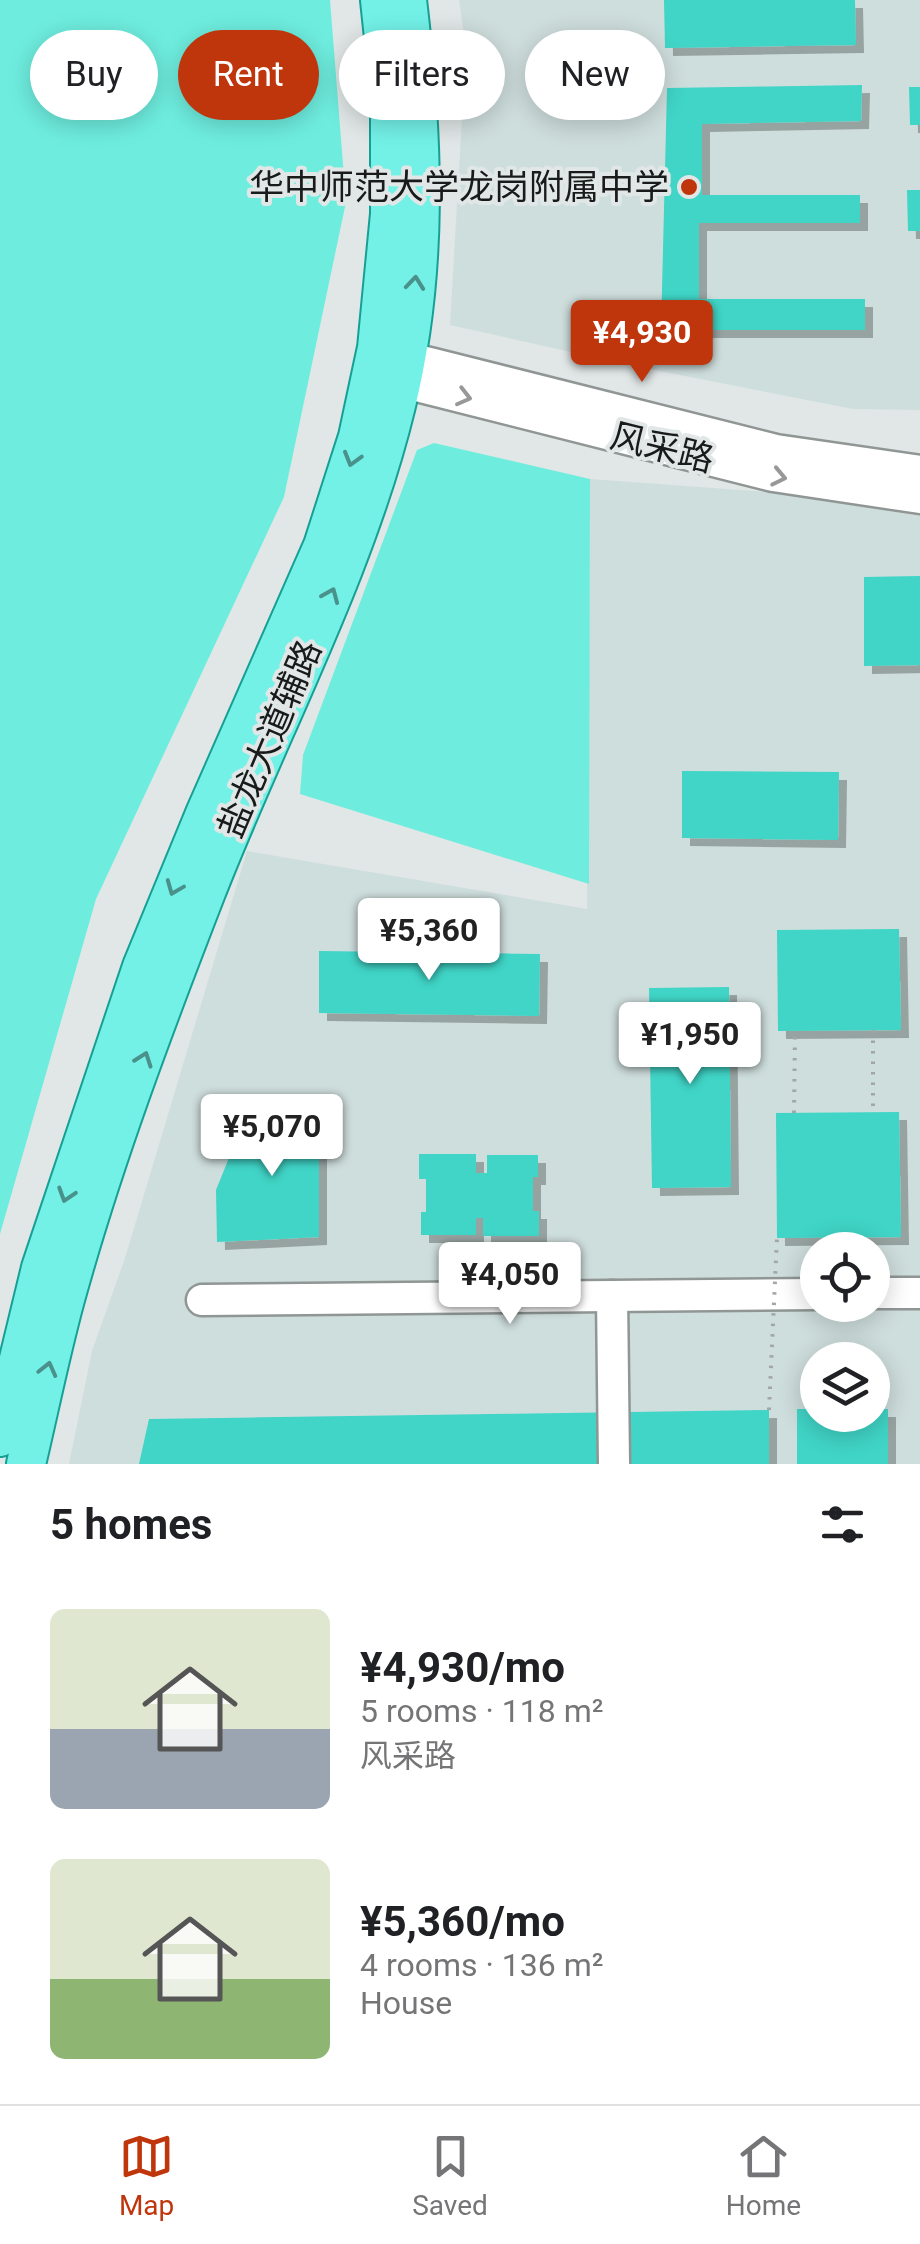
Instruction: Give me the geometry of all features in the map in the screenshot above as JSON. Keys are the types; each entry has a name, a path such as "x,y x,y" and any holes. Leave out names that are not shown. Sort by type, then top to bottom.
{"main road":[{"name":"盐龙大道辅路","path":"0,1436 41,1268 142,967 204,814 323,546 358,438 393,368 387,266 390,94 380,0"},
{"name":"盐龙大道辅路","path":"26,1464 65,1300 101,1180 207,890 348,555 380,464 393,368 416,284 422,160 407,0"}],"street":[{"name":"风采路","path":"393,368 776,450 920,471"},
{"name":"风采路","path":"393,368 773,476 920,498"},
{"path":"890,1293 920,1293"},
{"path":"202,1300 800,1294"},
{"path":"612,1296 614,1464"}],"path":[{"path":"873,1030 873,1112"},
{"path":"794,1031 794,1113"},
{"path":"769,1410 777,1238"}],"shaded area":[{"name":"华中师范大学龙岗附属中学","path":"459,0 920,0 920,410 853,409 450,325 462,120 505,120 505,30 463,30"},
{"path":"590,479 769,492 920,516 920,1464 69,1464 92,1351 125,1258 247,851 587,909"}],"green space":[{"path":"0,0 330,0 346,202 284,497 96,899 0,1234"},
{"path":"434,443 590,479 589,884 300,794 303,755 417,450"}],"building":[{"path":"664,0 855,0 856,45 665,48"},
{"path":"862,85 861,121 702,124 702,195 860,195 860,223 699,223 699,299 865,299 865,330 661,330 667,88"},
{"path":"909,87 920,87 920,125 910,125"},
{"path":"907,190 920,190 920,231 908,231"},
{"path":"920,576 920,665 864,666 864,577"},
{"path":"682,771 839,772 838,840 682,838"},
{"path":"899,929 901,1030 778,1031 777,930"},
{"path":"319,951 540,954 539,1016 319,1013"},
{"path":"729,987 731,1187 652,1188 649,988"},
{"path":"248,1111 319,1111 319,1237 217,1242 216,1190"},
{"path":"899,1112 901,1237 890,1237 890,1232 800,1232 800,1238 777,1238 776,1113"},
{"path":"419,1154 476,1154 476,1173 487,1173 487,1155 538,1155 538,1177 533,1177 533,1211 539,1211 539,1236 483,1236 483,1218 476,1218 476,1235 421,1235 426,1179 419,1179"},
{"path":"797,1409 800,1432 888,1432 888,1464 797,1464"},
{"path":"769,1410 769,1464 139,1464 149,1419"}],"place":[{"name":"华中师范大学龙岗附属中学","path":"689,187"}]}
